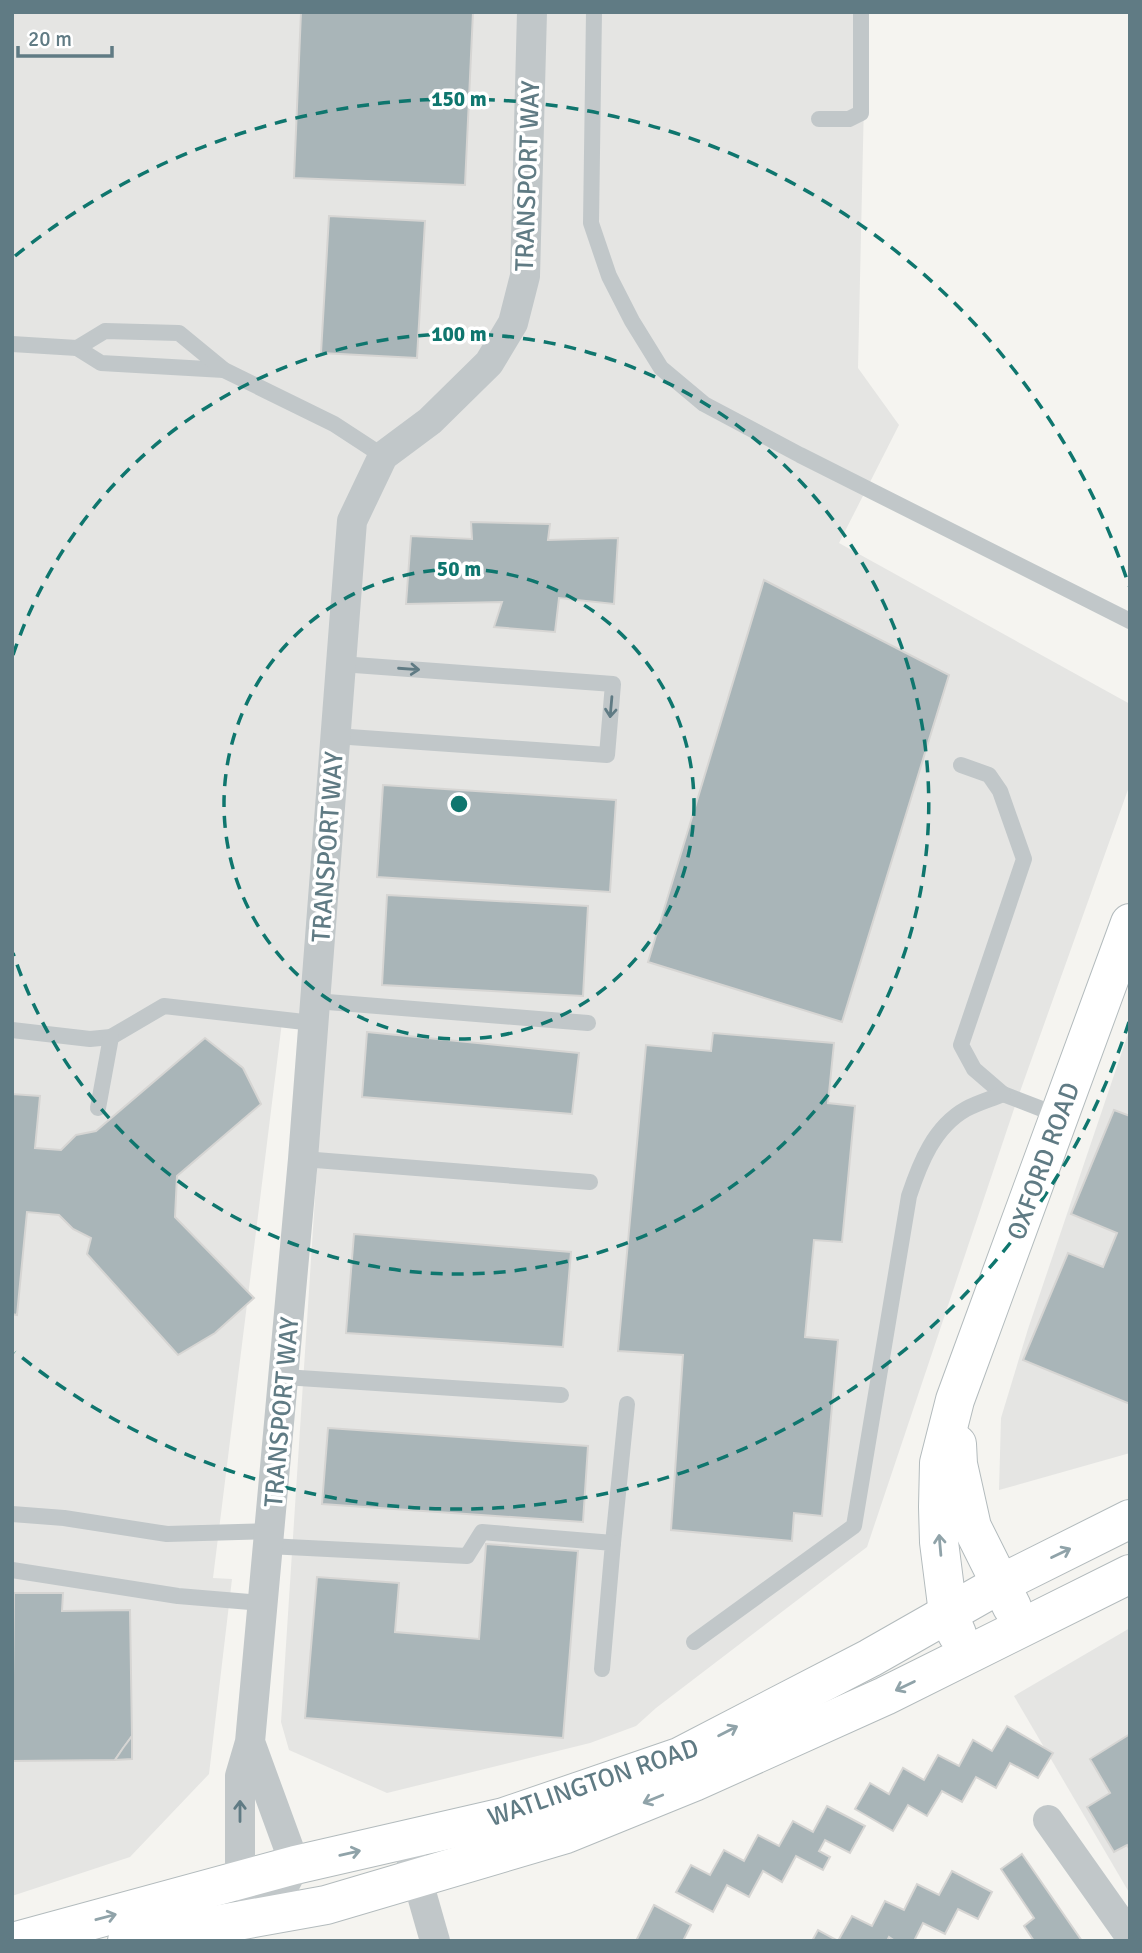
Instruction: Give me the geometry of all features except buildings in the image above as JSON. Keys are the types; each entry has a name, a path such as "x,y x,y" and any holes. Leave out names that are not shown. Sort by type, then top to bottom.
{"main road":[{"name":"OXFORD ROAD","path":"966,1655 948,1613 939,1542 939,1463 956,1400 1130,923"},
{"name":"OXFORD ROAD","path":"956,1400 958,1464 972,1527 1023,1628"},
{"name":"WATLINGTON ROAD","path":"16,1941 54,1936 295,1865 504,1817 680,1757 870,1658 1000,1584 1130,1519"},
{"name":"WATLINGTON ROAD","path":"127,1941 326,1905 566,1834 720,1770 885,1696 1130,1574"}],"street":[{"name":"TRANSPORT WAY","path":"240,1880 240,1776 250,1742 284,1377 352,521 383,456 430,421 489,363 513,323 526,276 532,12"},
{"name":"TRANSPORT WAY","path":"250,1742 295,1865"},
{"path":"1048,1820 1130,1936"},
{"path":"405,1840 435,1941"},
{"path":"240,1880 268,1916 295,1865"}],"lane":[{"path":"594,12 591,223 609,276 632,321 661,368 704,404 1130,621"},
{"path":"818,119 849,119 861,113 862,12"},
{"path":"77,348 105,331 179,334 224,370 334,424 383,456"},
{"path":"12,344 77,348 102,363 224,370"},
{"path":"335,736 607,755 613,684 341,664"},
{"path":"961,765 989,775 1000,791 1024,859 961,1045 974,1069 1003,1094 1060,1115"},
{"path":"12,1030 90,1039 111,1038 164,1006 588,1023"},
{"path":"98,1108 111,1038"},
{"path":"694,1642 854,1526 909,1196 921,1162 936,1137 951,1120 967,1108 1003,1094"},
{"path":"303,1159 590,1182"},
{"path":"284,1377 561,1395"},
{"path":"602,1669 627,1404"},
{"path":"12,1514 64,1518 167,1534 269,1539 467,1556 482,1532 613,1543"},
{"path":"12,1570 178,1596 263,1603"}],"shaded area":[{"path":"12,12 866,12 858,368 899,425 839,543 1130,704 1130,784 1017,1100 867,1547 636,1726 590,1743 387,1793 289,1750 281,1722 327,1013 283,1014 213,1578 232,1579 209,1774 130,1857 12,1896"},
{"path":"1130,1028 1130,1453 999,1490 1001,1418 1028,1329"},
{"path":"1130,1628 1130,1894 1014,1696"}]}
